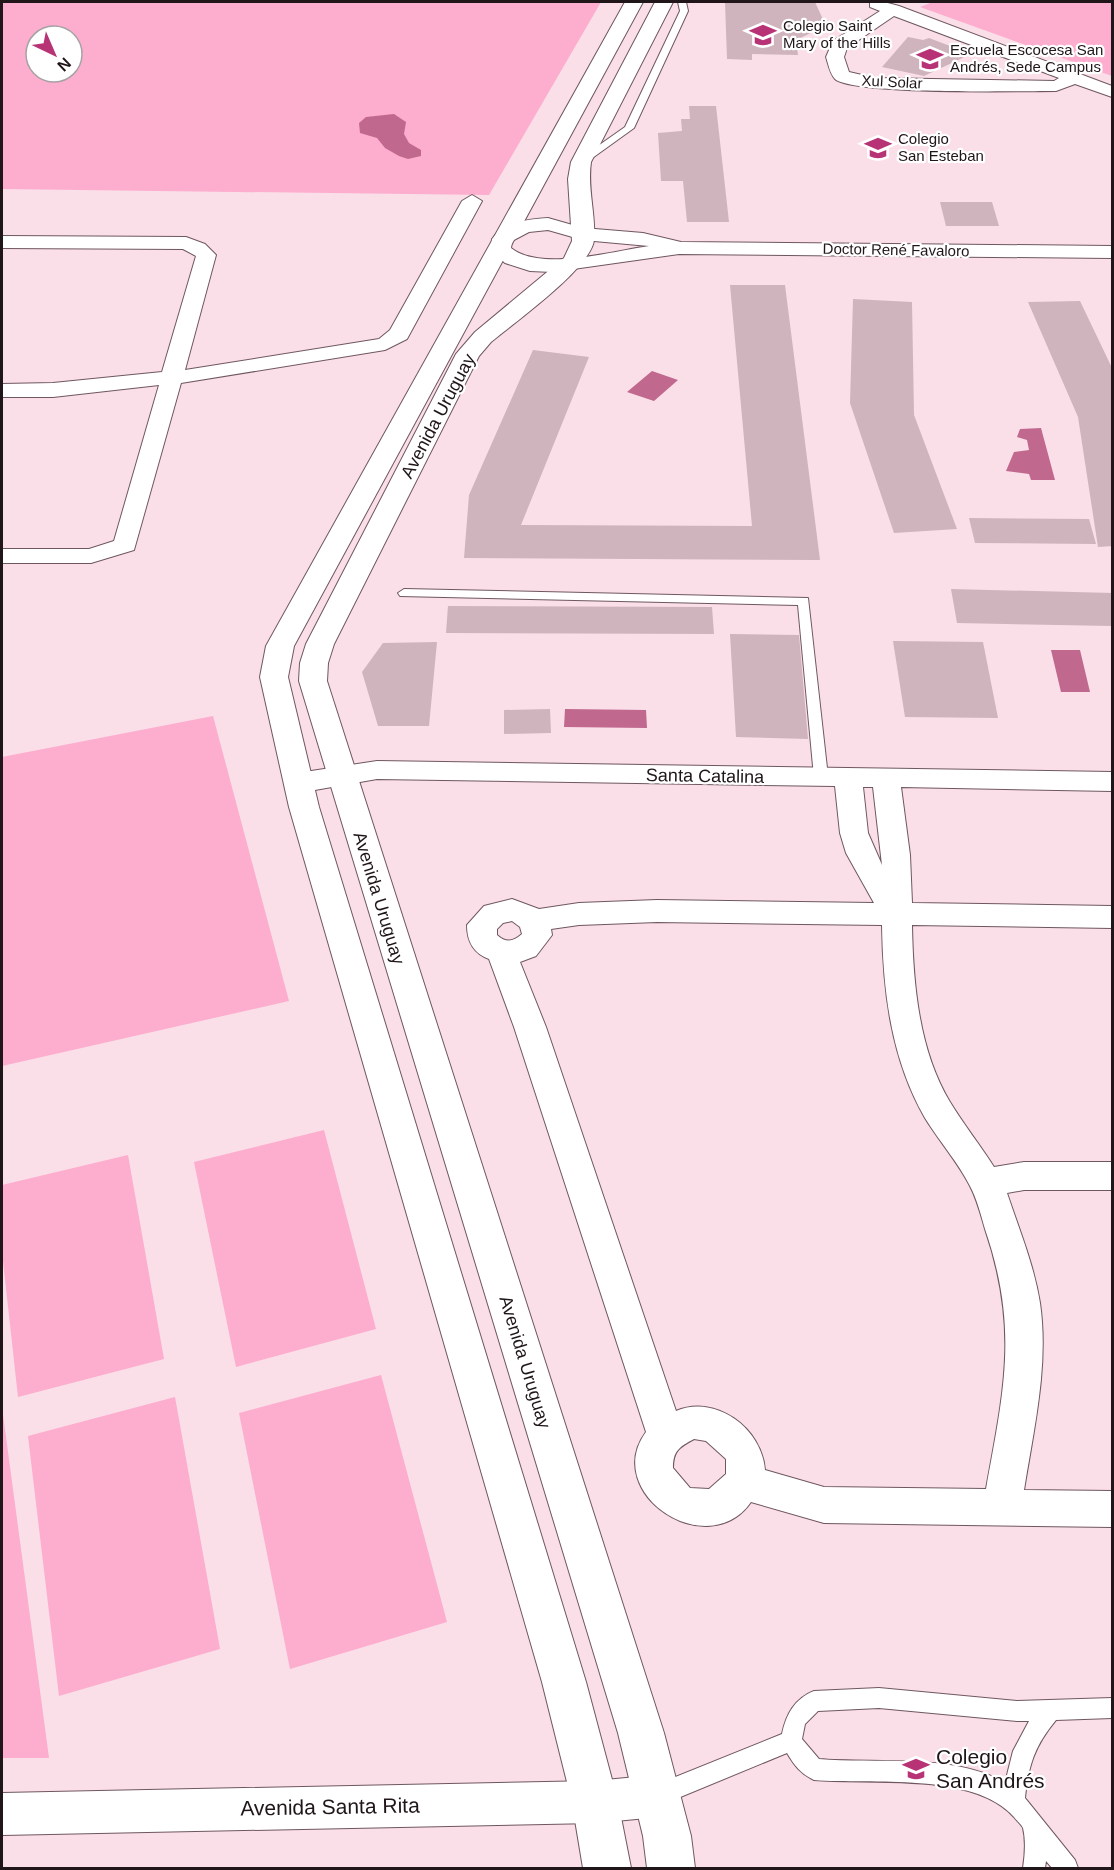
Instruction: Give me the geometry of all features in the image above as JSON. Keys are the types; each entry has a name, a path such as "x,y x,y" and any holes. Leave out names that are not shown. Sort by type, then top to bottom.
{"main road":[{"name":"Avenida Uruguay","path":"607,1869 595,1802 561,1671 298,783 274,677 280,646 634,2"},
{"path":"578,248 578,179 581,162 664,2"},
{"name":"Avenida Uruguay","path":"578,248 483,337 468,354 320,644 314,663 313,681 641,1733 668,1836 671,1869"}],"street":[{"path":"870,2 1113,92"},
{"name":"Xul Solar","path":"893,10 839,45 835,57 841,75 850,80 875,83 1056,86 1076,78"},
{"path":"2,390 53,390 174,377 363,349 390,342 399,334 472,201"},
{"path":"578,248 567,227 548,224 528,225 512,231 502,239 501,250 506,255 530,265 552,266 578,248 645,238 679,248"},
{"path":"2,242 186,243 198,248 206,255 174,377 125,545 91,556 2,556"},
{"path":"578,248 679,248"},
{"name":"Doctor René Favaloro","path":"679,248 1113,252"},
{"name":"Santa Catalina","path":"298,783 377,770 1113,781"},
{"path":"835,778 860,854 895,914"},
{"path":"886,778 896,855 895,914 898,979 908,1030 921,1076 937,1109 986,1182 1013,1260 1022,1302 1025,1340 1022,1393 1002,1507"},
{"path":"665,1434 530,1027 501,952 520,951 528,947 537,935 534,921 579,914 657,911 1113,917"},
{"path":"986,1182 1024,1176 1113,1176"},
{"path":"692,1422 708,1423 722,1429 734,1439 742,1452 745,1467 742,1481 735,1493 724,1502 695,1508 681,1504 664,1490 654,1472 653,1458 665,1434 678,1426 692,1422"},
{"path":"742,1481 824,1505 1113,1509"},
{"name":"Avenida Santa Rita","path":"2,1814 595,1802 657,1796"}],"lane":[{"path":"581,162 629,128 684,11 681,2"},
{"path":"404,593 804,601 835,778"},
{"path":"1067,1869 1014,1801 989,1785 957,1778 814,1769 802,1758 791,1741 796,1718 814,1701 879,1698 1017,1711 1113,1708"},
{"path":"1014,1801 1017,1770 1022,1752 1029,1735 1051,1710"},
{"path":"657,1796 791,1741"},
{"path":"1032,1826 1037,1851 1034,1869"}],"shaded area":[{"path":"2,2 601,2 489,195 2,189"},
{"path":"933,2 1112,2 1112,76 920,7"},
{"path":"394,114 406,122 404,134 409,143 421,150 421,156 408,159 399,156 385,148 377,138 360,133 359,123 366,117"},
{"path":"652,371 678,380 654,401 627,392"},
{"path":"1041,428 1055,480 1031,480 1029,474 1006,471 1014,452 1029,450 1027,440 1017,437 1020,429"},
{"path":"1051,650 1080,650 1090,692 1061,692"},
{"path":"565,709 646,710 647,728 564,727"},
{"path":"213,716 289,1001 2,1066 2,757"},
{"path":"324,1130 376,1329 236,1367 194,1162"},
{"path":"128,1155 164,1359 18,1397 2,1252 2,1185"},
{"path":"381,1375 447,1622 290,1669 239,1413"},
{"path":"175,1397 220,1649 59,1696 28,1436"},
{"path":"2,1407 49,1758 2,1758"}],"building":[{"path":"725,2 815,2 826,26 796,40 798,55 752,54 752,60 727,59"},
{"path":"908,37 923,40 929,38 971,54 924,76 882,67"},
{"path":"689,106 716,106 729,222 687,222 683,181 661,181 658,133 682,131 681,119 690,119"},
{"path":"940,202 992,202 999,226 946,226"},
{"path":"730,285 785,285 820,560 464,558 469,495 533,350 589,357 521,525 752,526"},
{"path":"853,299 912,302 914,415 957,529 894,533 850,403"},
{"path":"1080,301 1113,370 1113,546 1098,547 1078,417 1028,302"},
{"path":"969,518 1089,519 1096,544 975,543"},
{"path":"951,589 1113,593 1113,626 957,623"},
{"path":"448,606 712,607 714,634 446,633"},
{"path":"730,634 799,635 808,739 736,737"},
{"path":"893,641 983,642 998,718 905,717"},
{"path":"437,642 429,726 378,726 362,672 383,643"},
{"path":"550,709 551,733 504,734 504,710"}],"place":[{"name":"Colegio Saint Mary of the Hills","path":"763,35"},
{"name":"Escuela Escocesa San Andrés, Sede Campus","path":"930,59"},
{"name":"Colegio San Esteban","path":"878,148"},
{"name":"Colegio San Andrés","path":"916,1769"}]}
